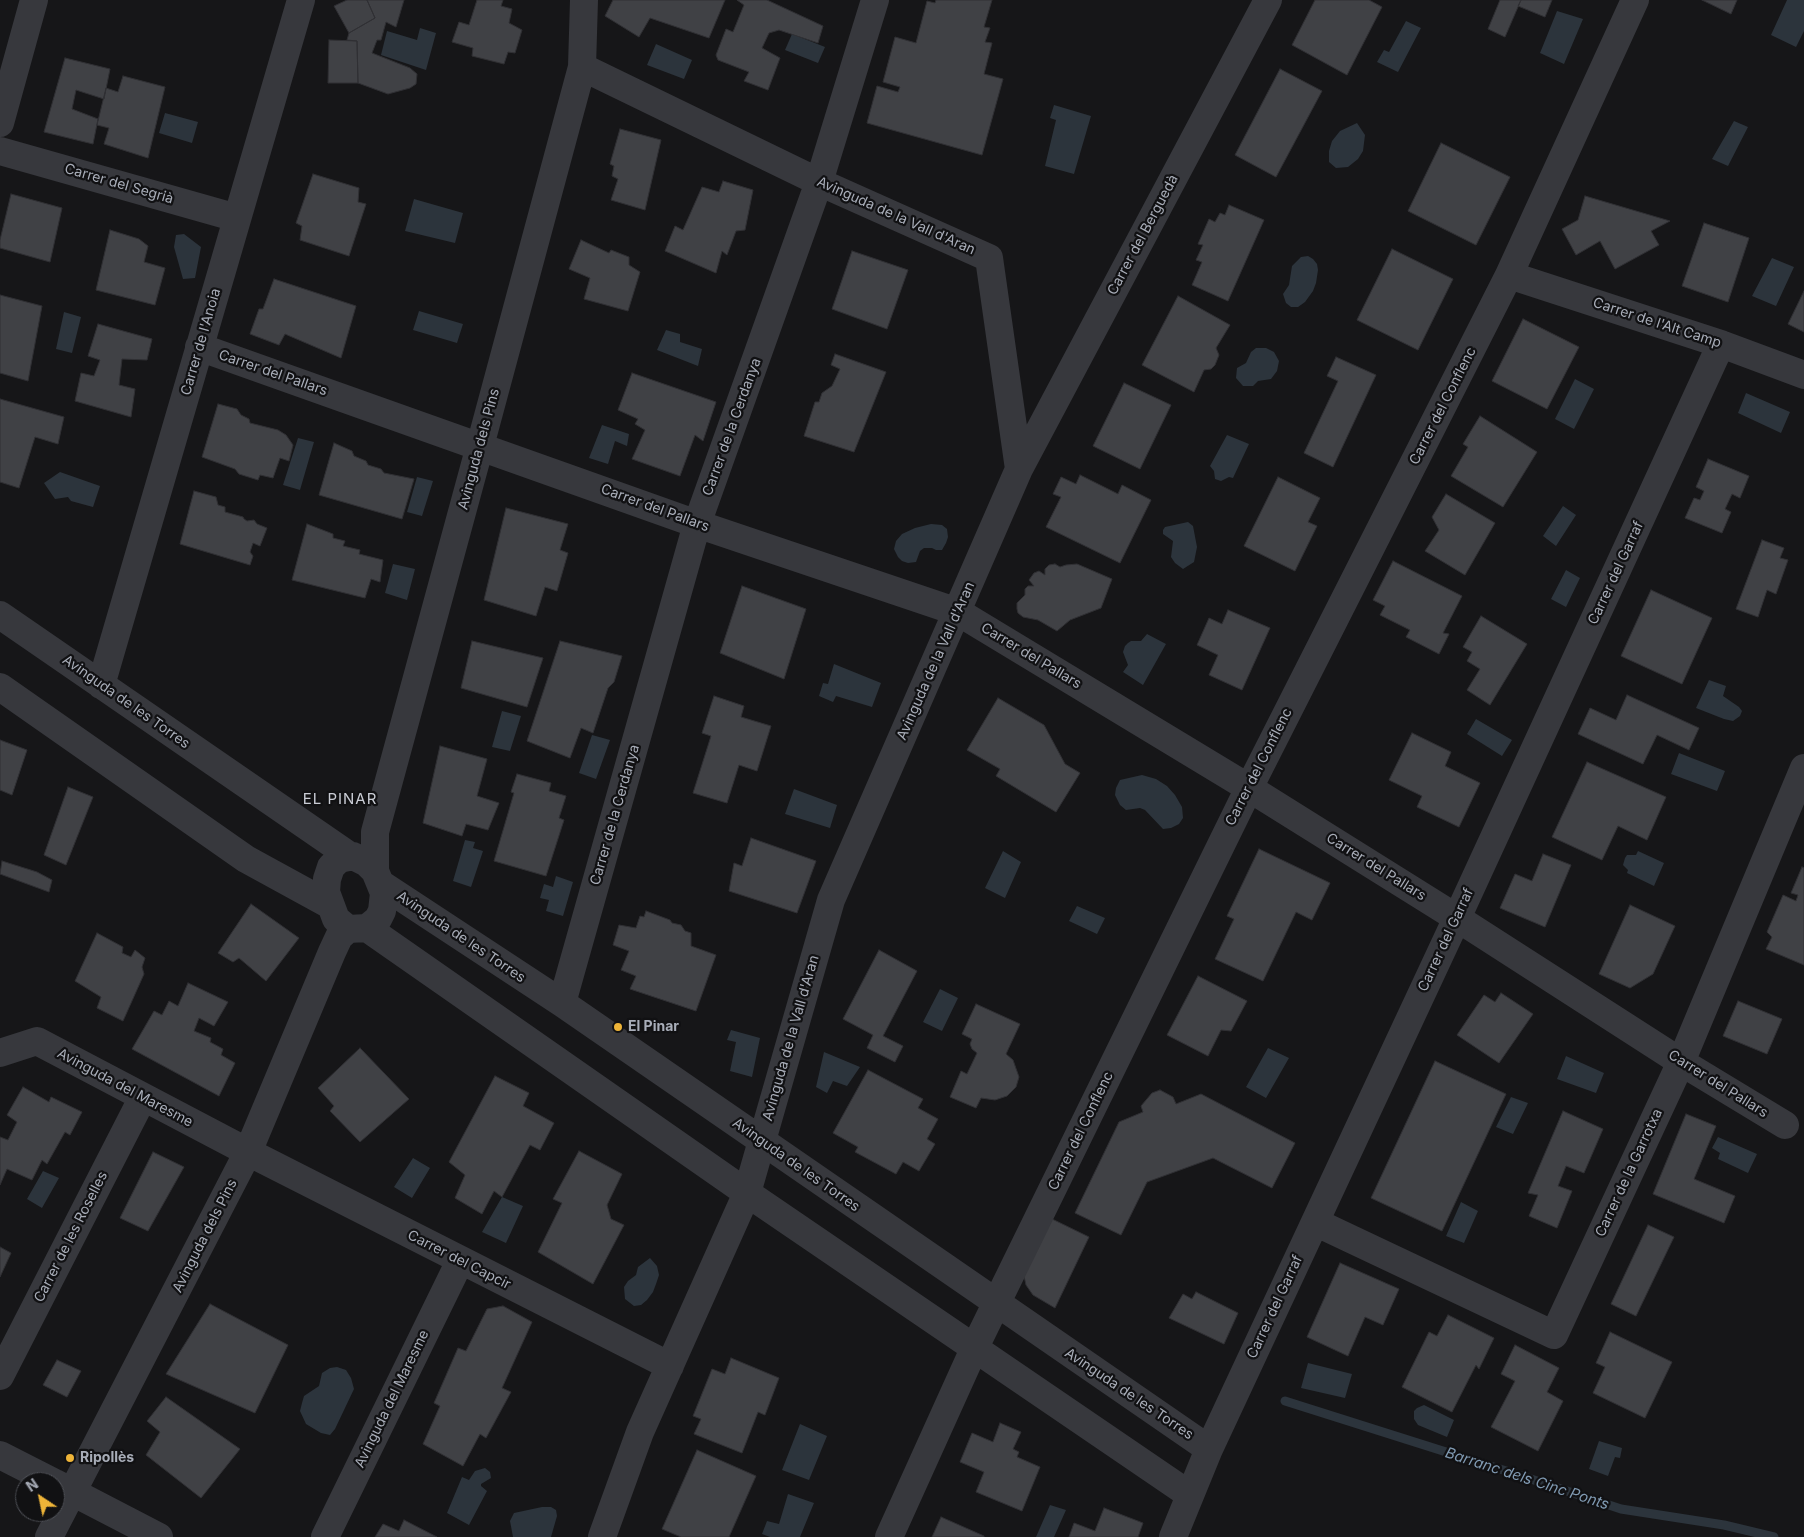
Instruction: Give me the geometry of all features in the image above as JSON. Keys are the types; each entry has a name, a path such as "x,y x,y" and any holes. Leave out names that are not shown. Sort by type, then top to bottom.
{"street":[{"path":"0,123 34,0"},
{"name":"Carrer de l'Anoia","path":"101,685 300,0"},
{"path":"582,66 584,0"},
{"name":"Carrer de la Cerdanya","path":"562,1003 698,524 819,182 875,0"},
{"name":"Carrer del Berguedà","path":"1019,469 1268,0"},
{"name":"Carrer del Conflenc","path":"889,1537 974,1348 1248,788 1509,275 1635,0"},
{"name":"Avinguda de la Vall d'Aran","path":"582,66 819,182 989,258 1019,469 832,900 747,1193 640,1432 602,1537"},
{"name":"Avinguda dels Pins","path":"365,867 582,66"},
{"name":"Carrer del Segrià","path":"0,151 237,218"},
{"name":"Carrer de l'Alt Camp","path":"1509,275 1721,344 1804,375"},
{"name":"Carrer del Garraf","path":"1173,1537 1209,1449 1457,918 1721,344"},
{"name":"Carrer del Pallars","path":"199,347 698,524 958,612 1248,788 1457,918 1681,1062 1785,1125"},
{"name":"Avinguda de les Torres","path":"0,615 1209,1449"},
{"path":"0,687 246,859 330,905"},
{"name":"Carrer de la Garrotxa","path":"1315,1222 1554,1335 1681,1062 1804,768"},
{"path":"357,929 378,919 382,911 384,893 365,867 339,859 332,867 326,879 326,892 336,920 357,929 1190,1495"},
{"name":"Avinguda dels Pins","path":"65,1477 248,1152 339,937 357,929"},
{"name":"Avinguda del Maresme","path":"0,1053 36,1041 248,1152"},
{"name":"Carrer de les Roselles","path":"0,1376 143,1097"},
{"name":"Carrer del Capcir","path":"248,1152 670,1366"},
{"name":"Avinguda del Maresme","path":"325,1537 460,1261"},
{"path":"0,1454 34,1472"},
{"path":"65,1489 160,1537"},
{"name":"Avinguda dels Pins","path":"49,1537 52,1522"}],"shaded area":[{"path":"1787,0 1804,0 1804,31 1796,47 1771,35"},
{"path":"1557,11 1583,19 1564,64 1540,53"},
{"path":"1406,21 1421,28 1398,72 1377,62 1384,50 1389,52"},
{"path":"420,28 436,33 426,70 381,55 387,31 417,40"},
{"path":"792,34 825,47 818,63 785,50"},
{"path":"656,44 692,60 684,79 647,65"},
{"path":"1054,105 1091,116 1074,174 1045,166 1056,120 1050,118"},
{"path":"165,113 198,122 192,143 159,133"},
{"path":"1734,121 1748,127 1728,166 1712,159"},
{"path":"1357,123 1365,135 1363,151 1358,159 1348,167 1336,168 1329,162 1329,151 1332,141 1340,131"},
{"path":"414,199 463,213 455,243 405,231"},
{"path":"184,234 201,247 195,278 183,279 174,247 176,235"},
{"path":"1308,256 1317,264 1316,283 1305,302 1298,307 1291,307 1286,303 1283,294 1289,285 1292,266 1301,257"},
{"path":"1772,258 1794,267 1776,306 1752,296"},
{"path":"419,311 463,324 457,343 413,330"},
{"path":"64,312 81,317 72,353 56,349"},
{"path":"666,330 680,334 680,342 702,349 698,366 657,350"},
{"path":"1256,348 1266,348 1274,352 1279,361 1277,371 1271,379 1258,381 1253,386 1243,386 1236,378 1237,368 1246,363 1251,352"},
{"path":"1575,379 1594,389 1574,429 1555,419"},
{"path":"1746,393 1790,412 1781,433 1738,413"},
{"path":"602,425 629,434 627,446 615,441 608,464 589,458"},
{"path":"1227,435 1249,444 1233,478 1229,477 1221,481 1215,479 1214,471 1210,466"},
{"path":"298,438 314,442 300,490 283,485"},
{"path":"60,472 100,486 93,507 71,501 68,497 55,499 44,483"},
{"path":"417,477 433,481 422,516 407,512"},
{"path":"1563,506 1576,515 1556,546 1543,536"},
{"path":"1188,522 1193,526 1197,547 1194,562 1183,569 1171,557 1173,541 1163,534 1163,530 1165,527"},
{"path":"931,524 942,525 947,529 948,537 942,550 924,548 920,551 916,562 908,563 902,561 894,549 896,541 902,534"},
{"path":"393,564 415,569 407,600 385,593"},
{"path":"1566,570 1580,578 1566,607 1551,599"},
{"path":"1147,634 1166,644 1143,685 1123,672 1128,665 1123,652 1128,643 1131,641 1141,641"},
{"path":"834,664 881,683 872,707 836,696 833,702 819,696 823,683 828,684"},
{"path":"1709,680 1726,686 1723,696 1742,711 1740,716 1733,721 1696,708"},
{"path":"502,711 521,716 510,751 492,747"},
{"path":"1476,719 1512,740 1502,756 1467,734"},
{"path":"592,735 610,740 596,779 579,773"},
{"path":"1679,753 1725,771 1717,791 1671,774"},
{"path":"1142,775 1156,779 1167,786 1175,795 1182,807 1183,818 1179,824 1163,829 1145,810 1140,808 1126,810 1120,805 1115,795 1120,780"},
{"path":"794,789 837,805 830,828 785,814"},
{"path":"465,840 475,842 473,848 483,851 471,887 453,881"},
{"path":"1003,851 1021,862 1005,898 985,888"},
{"path":"1638,851 1664,863 1654,886 1627,873 1628,870 1623,865 1627,855 1636,855"},
{"path":"556,876 573,882 563,916 546,911 549,900 540,898 544,884 553,887"},
{"path":"1077,906 1105,918 1097,934 1069,921"},
{"path":"940,989 958,998 942,1031 923,1022"},
{"path":"731,1030 760,1038 752,1077 730,1071 736,1042 727,1040"},
{"path":"1268,1048 1289,1058 1266,1098 1246,1087"},
{"path":"824,1052 860,1067 847,1086 833,1081 827,1093 816,1087"},
{"path":"1566,1056 1604,1073 1596,1093 1557,1079"},
{"path":"1511,1097 1528,1103 1513,1134 1496,1127"},
{"path":"1718,1137 1757,1154 1748,1173 1718,1159 1720,1153 1712,1148"},
{"path":"413,1158 430,1168 412,1198 394,1187"},
{"path":"43,1171 59,1178 42,1208 27,1199"},
{"path":"502,1197 523,1206 506,1243 482,1232"},
{"path":"1461,1202 1478,1211 1464,1243 1446,1236"},
{"path":"650,1258 657,1266 659,1275 653,1292 647,1300 641,1305 634,1306 625,1299 624,1287 636,1275 638,1267"},
{"path":"1308,1363 1352,1374 1345,1398 1301,1388"},
{"path":"337,1367 346,1370 351,1378 354,1389 335,1429 330,1435 321,1433 306,1424 300,1411 304,1396 319,1386 322,1373 330,1368"},
{"path":"1424,1405 1454,1420 1447,1437 1418,1425 1414,1419 1414,1411"},
{"path":"800,1424 827,1436 809,1480 782,1470"},
{"path":"1599,1441 1622,1448 1620,1458 1615,1457 1608,1476 1589,1469"},
{"path":"485,1468 490,1472 491,1478 481,1484 487,1491 469,1525 447,1513 462,1477 469,1480 475,1471"},
{"path":"788,1494 814,1503 800,1537 770,1537 762,1534 767,1521 779,1524"},
{"path":"1050,1505 1066,1510 1054,1537 1036,1537"},
{"path":"551,1507 556,1510 557,1516 551,1537 513,1537 510,1521 514,1513"}],"building":[{"path":"347,0 367,0 375,18 349,33 334,6"},
{"path":"367,0 404,0 396,27 386,22 381,40 377,40 372,53 410,68 417,74 416,84 410,88 388,94 358,83 357,41 347,40 349,33 375,18"},
{"path":"477,0 503,0 501,6 512,9 509,23 522,30 515,53 508,52 504,64 472,56 473,48 452,42 459,22 469,25"},
{"path":"613,0 725,0 709,38 650,18 639,37 605,16"},
{"path":"737,0 767,0 823,26 818,43 779,30 769,33 762,48 780,58 768,90 744,81 749,72 718,60 716,55 726,29 733,32 744,5"},
{"path":"936,0 992,0 984,27 990,28 985,42 992,43 984,74 1003,79 982,155 867,123 877,86 898,92 900,87 883,82 895,37 916,43 927,1 935,3"},
{"path":"1315,0 1369,0 1382,7 1347,75 1292,45"},
{"path":"1500,0 1521,0 1505,37 1488,29"},
{"path":"1521,0 1552,0 1545,17 1518,6"},
{"path":"1702,0 1737,0 1731,14"},
{"path":"329,40 357,41 358,83 328,83"},
{"path":"65,58 110,69 104,99 76,90 72,109 98,119 93,144 44,132"},
{"path":"1280,69 1322,91 1276,177 1235,155"},
{"path":"123,76 165,87 148,158 104,144 109,128 97,125 106,88 118,92"},
{"path":"620,129 661,140 645,210 611,200 618,179 612,176 614,166 610,164"},
{"path":"1441,143 1510,177 1476,245 1408,211"},
{"path":"313,174 359,188 358,202 366,204 349,256 300,240 302,226 296,223"},
{"path":"723,181 753,190 745,230 736,231 727,255 722,251 716,273 665,251 675,226 683,230 702,187 719,192"},
{"path":"11,194 62,208 50,262 0,248 0,240"},
{"path":"1585,196 1670,221 1651,231 1659,245 1615,269 1600,241 1576,255 1562,229 1578,220"},
{"path":"1229,205 1264,220 1228,301 1192,285 1202,262 1196,260 1203,245 1198,244 1209,219 1215,222 1220,213 1225,215"},
{"path":"1704,223 1749,238 1728,302 1682,286"},
{"path":"110,230 139,239 148,246 144,262 165,268 155,305 96,290"},
{"path":"581,240 609,253 611,250 629,257 629,265 640,272 628,311 584,299 590,278 569,269"},
{"path":"1392,249 1453,279 1418,350 1357,320"},
{"path":"852,251 908,270 887,329 832,309"},
{"path":"274,279 356,306 341,358 285,334 279,345 250,334 259,309 263,309"},
{"path":"1804,291 1804,332 1788,324"},
{"path":"0,295 42,306 28,381 0,373"},
{"path":"1178,296 1230,325 1216,348 1219,355 1215,365 1211,369 1204,370 1194,392 1142,365"},
{"path":"1523,319 1579,347 1547,409 1492,381"},
{"path":"98,324 152,339 147,360 122,359 119,385 135,389 131,417 75,401 81,373 94,376 100,360 88,356"},
{"path":"835,354 886,372 854,452 804,436 815,402 819,402 822,393 832,386 840,369 831,365"},
{"path":"1336,357 1376,375 1333,467 1304,453 1338,381 1327,376"},
{"path":"632,373 716,402 703,441 695,435 680,476 632,459 645,430 635,424 638,419 618,410"},
{"path":"1124,383 1171,405 1140,469 1093,446"},
{"path":"0,399 64,417 58,444 35,437 19,488 0,482"},
{"path":"218,404 237,409 241,415 249,419 250,423 278,430 286,435 293,445 289,461 280,458 273,478 260,475 258,480 239,474 235,469 202,457"},
{"path":"1480,416 1537,452 1503,507 1451,476 1468,447 1463,444"},
{"path":"334,443 352,451 354,456 366,461 368,465 381,469 384,473 414,479 402,519 319,495"},
{"path":"1708,459 1749,476 1740,498 1732,494 1725,509 1731,512 1722,533 1685,518 1694,498 1700,500 1704,491 1696,487"},
{"path":"1080,475 1118,494 1122,485 1151,500 1120,563 1046,527 1061,497 1053,494 1061,477 1076,484"},
{"path":"1278,477 1320,498 1308,522 1317,526 1295,571 1244,546"},
{"path":"194,491 216,497 218,505 225,507 225,512 243,517 247,521 254,520 257,524 267,528 260,546 253,543 250,552 253,556 250,565 180,544"},
{"path":"1446,494 1495,523 1465,575 1425,551 1439,530 1432,517"},
{"path":"506,508 568,524 560,550 568,553 557,591 545,587 536,616 484,600"},
{"path":"307,524 333,534 333,538 345,541 343,546 360,550 359,554 383,560 380,582 371,579 365,598 292,580"},
{"path":"1762,540 1784,548 1780,558 1788,560 1776,594 1767,590 1758,617 1736,609"},
{"path":"1393,561 1462,596 1443,633 1449,634 1439,654 1406,637 1410,630 1380,615 1385,606 1373,600"},
{"path":"1055,564 1060,567 1077,564 1112,579 1101,608 1070,620 1057,631 1038,620 1023,617 1018,613 1017,609 1017,603 1025,595 1025,589 1028,586 1034,586 1029,580 1034,573 1039,571 1045,575 1045,569 1049,565"},
{"path":"742,586 806,609 784,679 720,653"},
{"path":"1651,590 1712,618 1682,684 1621,656"},
{"path":"1228,610 1270,628 1242,690 1209,675 1218,655 1197,645 1209,618 1222,624"},
{"path":"1481,616 1527,644 1490,705 1467,690 1480,669 1467,661 1472,652 1463,647"},
{"path":"472,641 543,658 527,707 461,688"},
{"path":"560,641 622,656 614,682 608,688 593,733 581,728 570,758 527,741"},
{"path":"1627,695 1699,728 1689,750 1657,735 1643,764 1578,734 1590,708 1616,720"},
{"path":"714,696 744,706 741,717 771,726 757,771 739,765 727,803 693,793 711,736 702,733"},
{"path":"998,698 1044,725 1065,764 1080,773 1056,812 996,776 1000,769 967,750"},
{"path":"1412,733 1451,752 1445,766 1480,783 1459,827 1417,807 1422,796 1389,780"},
{"path":"0,740 27,750 12,795 0,790"},
{"path":"440,746 487,759 477,796 499,803 488,830 466,824 462,836 423,823"},
{"path":"1587,762 1666,797 1647,840 1618,826 1602,860 1552,837"},
{"path":"517,774 551,783 549,791 566,796 559,818 564,820 546,876 494,861 514,793 511,792"},
{"path":"68,787 93,797 66,865 44,855"},
{"path":"751,838 816,861 797,913 729,891 734,863 742,866"},
{"path":"1259,849 1330,883 1312,920 1296,912 1263,981 1215,959 1234,919 1227,916"},
{"path":"1543,854 1571,865 1545,927 1500,908 1515,874 1532,881"},
{"path":"2,861 37,872 52,880 49,892 0,874"},
{"path":"1802,867 1804,868 1804,965 1766,949 1772,937 1767,932 1783,895 1796,901 1798,895 1791,893"},
{"path":"251,904 299,938 266,981 239,958 233,962 218,953"},
{"path":"1630,905 1675,926 1653,974 1630,988 1599,974"},
{"path":"646,911 681,925 685,931 691,933 691,946 716,955 696,1011 630,989 636,976 621,970 629,951 613,945 619,925 636,928 640,916 644,917"},
{"path":"97,933 123,947 122,953 131,957 135,950 145,958 142,967 144,974 123,1021 97,1008 101,997 75,981"},
{"path":"879,950 917,971 883,1036 903,1046 895,1062 867,1048 873,1035 843,1019"},
{"path":"1198,976 1247,1001 1231,1031 1221,1030 1208,1056 1167,1035"},
{"path":"188,983 228,1002 214,1026 199,1018 194,1031 211,1038 210,1042 223,1049 221,1055 235,1063 219,1096 132,1049 154,1011 162,1015 169,1001 178,1006"},
{"path":"1501,993 1533,1014 1499,1063 1457,1035 1484,995 1495,1002"},
{"path":"1738,1001 1782,1019 1767,1054 1723,1036"},
{"path":"976,1004 1020,1024 1006,1054 1013,1060 1019,1077 1016,1087 1007,1096 995,1100 981,1098 976,1108 950,1097 961,1071 967,1074 977,1053 970,1044 972,1039 962,1034"},
{"path":"360,1048 409,1099 360,1142 330,1111 334,1106 318,1088"},
{"path":"1435,1061 1506,1094 1442,1231 1371,1198"},
{"path":"868,1070 923,1099 918,1108 938,1119 927,1139 935,1144 919,1171 903,1162 896,1174 855,1152 858,1147 833,1133"},
{"path":"495,1076 529,1093 523,1106 554,1123 540,1150 530,1145 502,1197 494,1191 482,1214 455,1198 465,1175 449,1162"},
{"path":"23,1087 49,1102 51,1097 82,1112 70,1135 65,1132 47,1164 42,1160 32,1180 7,1169 0,1185 0,1137 8,1140 17,1122 7,1115"},
{"path":"1160,1090 1173,1097 1176,1104 1201,1094 1295,1143 1272,1188 1213,1158 1147,1182 1121,1235 1075,1213 1119,1122 1143,1112 1141,1106 1152,1093"},
{"path":"1563,1111 1603,1129 1584,1173 1566,1166 1558,1186 1572,1191 1557,1228 1529,1216 1538,1195 1528,1193"},
{"path":"1686,1114 1716,1126 1694,1179 1735,1196 1724,1223 1653,1194"},
{"path":"579,1151 622,1174 607,1205 611,1219 624,1225 593,1284 538,1252 562,1203 553,1199"},
{"path":"153,1152 184,1167 148,1231 120,1218"},
{"path":"1050,1218 1089,1237 1055,1308 1033,1295 1026,1285 1024,1276"},
{"path":"1648,1225 1674,1237 1636,1316 1611,1304"},
{"path":"0,1247 11,1253 0,1277"},
{"path":"1340,1263 1399,1289 1383,1325 1365,1317 1348,1356 1307,1337"},
{"path":"1196,1292 1238,1313 1224,1344 1169,1318 1183,1294 1192,1299"},
{"path":"210,1304 288,1345 255,1413 166,1374"},
{"path":"503,1306 532,1322 502,1388 511,1392 486,1438 480,1434 463,1466 423,1444 440,1406 434,1403 458,1348 466,1351 487,1309"},
{"path":"1448,1315 1494,1338 1479,1369 1476,1365 1452,1412 1402,1387 1429,1332 1437,1336"},
{"path":"1610,1332 1672,1362 1645,1418 1593,1393 1605,1367 1596,1363"},
{"path":"1515,1345 1559,1368 1547,1392 1563,1401 1538,1451 1491,1427 1515,1381 1501,1374"},
{"path":"731,1358 779,1378 765,1415 758,1412 742,1453 694,1434 701,1419 693,1416 712,1369 725,1374"},
{"path":"57,1360 81,1371 67,1397 43,1385"},
{"path":"166,1397 240,1449 201,1498 146,1455 160,1432 147,1421"},
{"path":"1000,1423 1021,1432 1013,1449 1019,1452 1017,1457 1040,1467 1022,1511 976,1492 984,1472 960,1462 972,1433 993,1442"},
{"path":"697,1450 756,1476 729,1537 681,1537 662,1529"},
{"path":"1104,1508 1143,1523 1138,1537 1069,1537 1074,1523 1095,1531"},
{"path":"941,1517 984,1536 984,1537 932,1537"},
{"path":"404,1520 437,1537 375,1537 383,1524 399,1531"}],"waterway":[{"name":"Barranc dels Cinc Ponts","path":"1285,1401 1621,1509 1724,1525 1774,1537"}],"place":[{"name":"El Pinar","path":"618,1027"},
{"name":"Ripollès","path":"70,1458"}],"district":[{"name":"EL PINAR","path":"340,799"}]}
